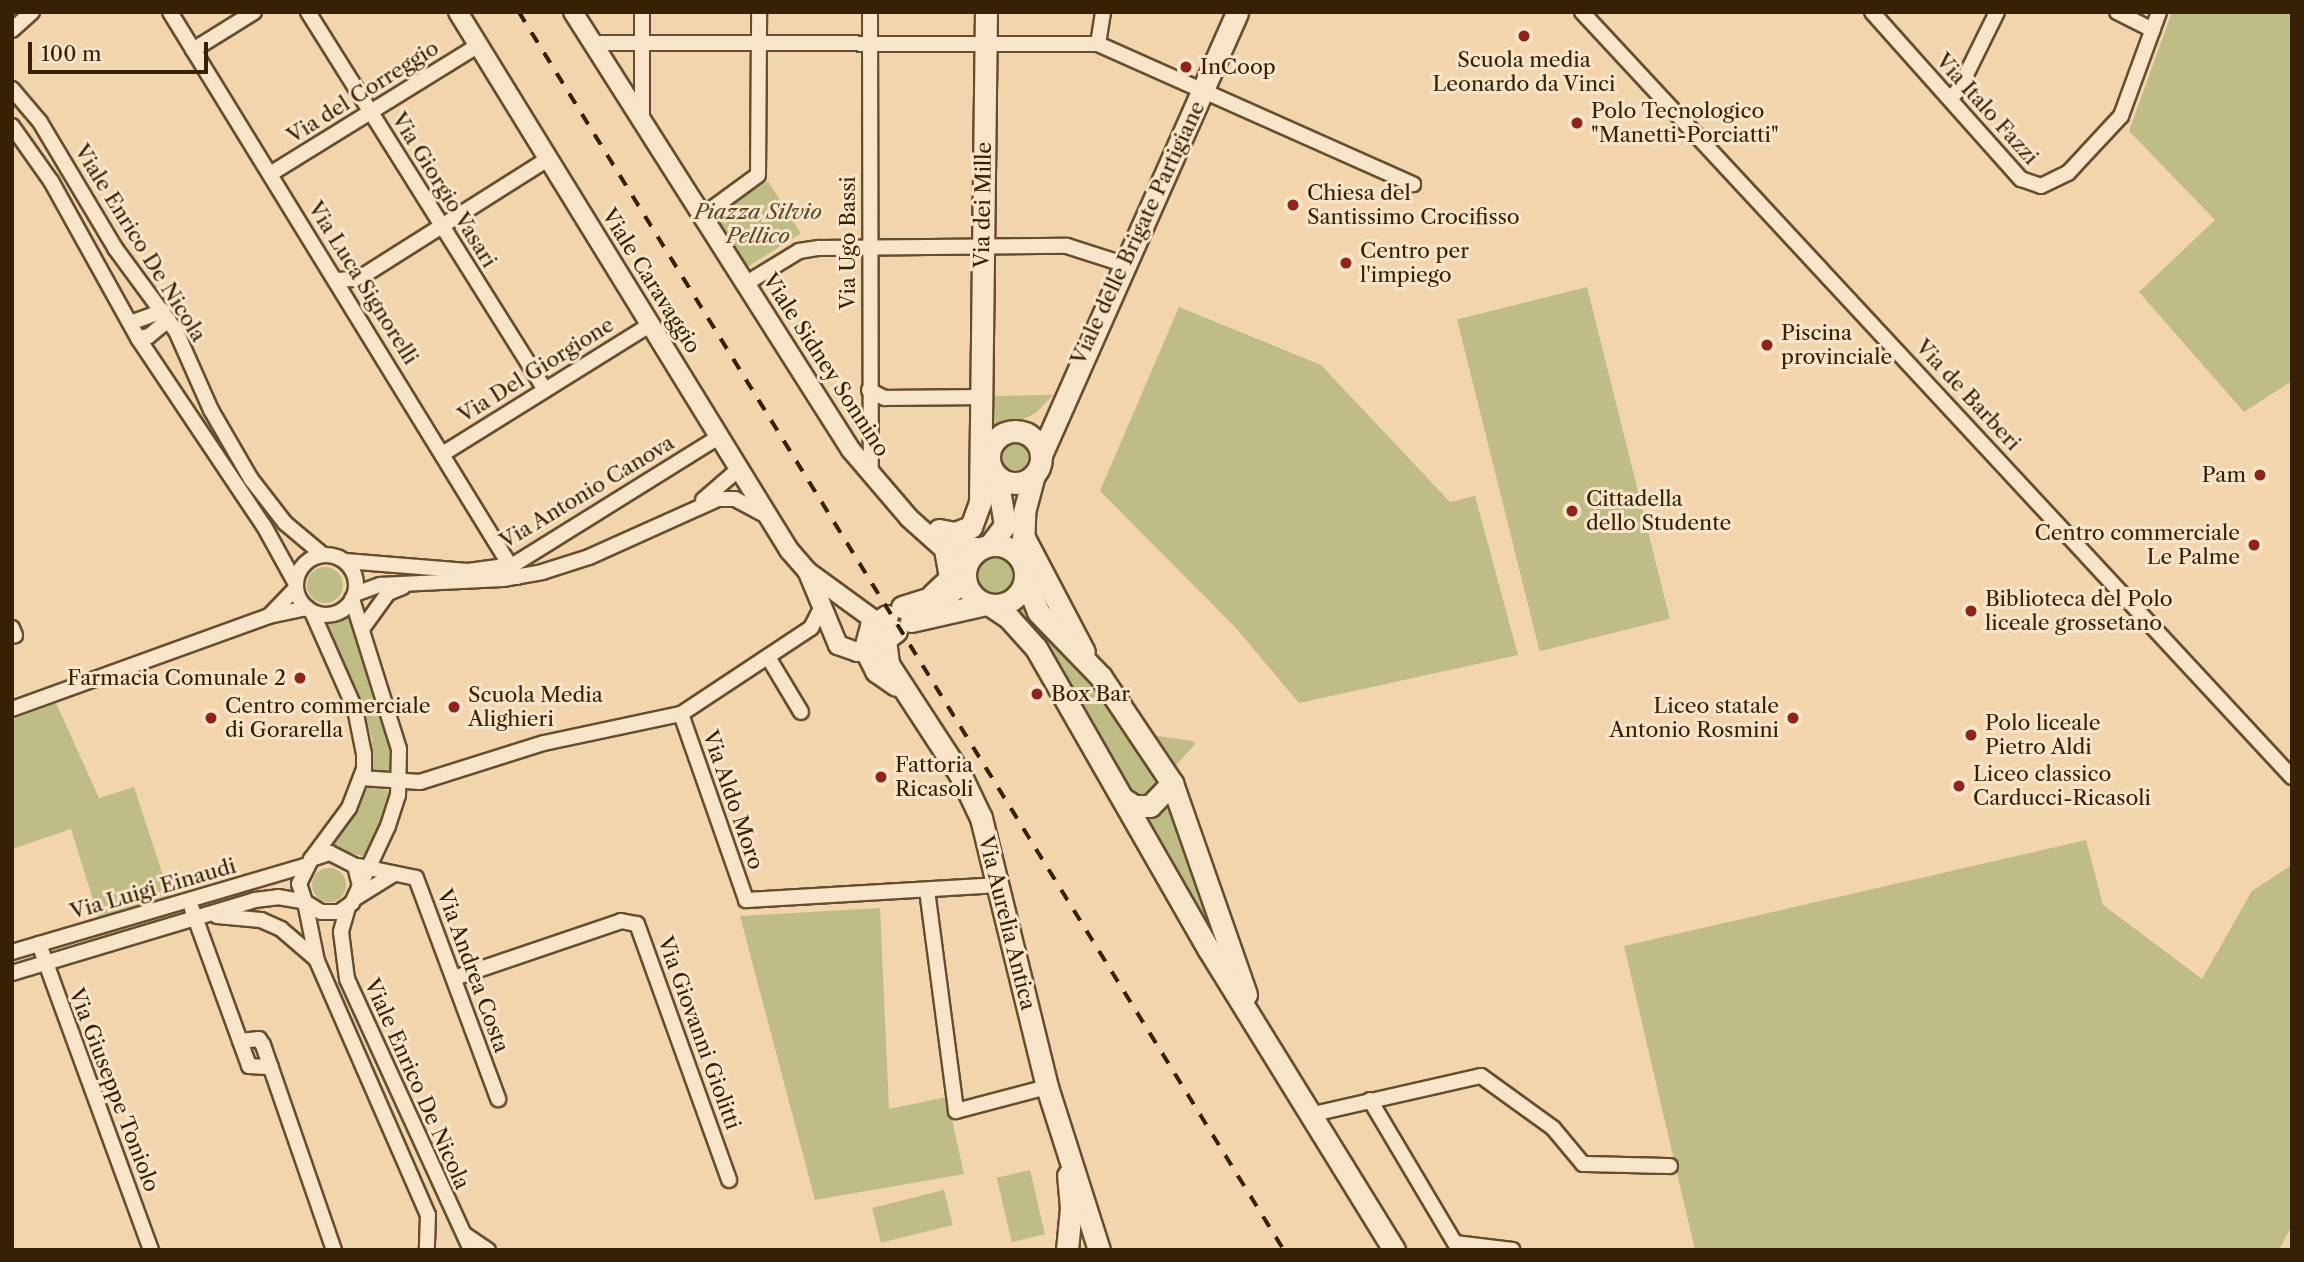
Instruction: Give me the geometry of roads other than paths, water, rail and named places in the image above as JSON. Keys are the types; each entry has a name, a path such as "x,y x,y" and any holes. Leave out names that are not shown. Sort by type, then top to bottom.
{"main road":[{"name":"Via dei Mille","path":"986,12 981,399 992,445"},
{"name":"Viale delle Brigate Partigiane","path":"1041,454 1064,396 1203,93 1237,12"},
{"path":"865,649 866,637 893,622 923,599 950,592 986,546 1003,532 1006,518 997,477 989,458 992,445 1000,436 1018,432 1041,419 1064,396"},
{"path":"939,530 962,532 979,514 981,399"},
{"path":"1018,432 1034,439 1041,454 1024,512 1024,571 1032,602 1047,624 1090,663"},
{"path":"997,477 1012,483 1034,475"},
{"path":"1023,536 1090,663 1171,783 1265,1041"},
{"path":"893,622 1016,597 1024,571 1010,548 986,546"},
{"path":"965,575 970,593 1009,618 1036,648 1309,1115 1394,1249"},
{"name":"Via Aurelia Antica","path":"893,622 888,664 915,701 977,805 1047,1087 1067,1158 1086,1199 1099,1250"},
{"name":"Via Aurelia Antica","path":"865,649 876,671 915,701"},
{"path":"1123,799 1134,806 1150,806 1171,783"},
{"name":"Via Aurelia Antica","path":"1066,1250 1071,1208 1067,1158"}],"street":[{"path":"12,30 32,12"},
{"name":"Via Luca Signorelli","path":"170,12 515,571"},
{"path":"193,50 254,12"},
{"name":"Via Giorgio Vasari","path":"308,12 545,390"},
{"name":"Viale Caravaggio","path":"458,12 769,518 807,572 823,603 834,638"},
{"name":"Viale Sidney Sonnino","path":"573,12 702,216 871,474 965,575"},
{"path":"642,12 642,119"},
{"path":"702,216 758,175 759,12"},
{"name":"Via Ugo Bassi","path":"870,12 871,474"},
{"path":"1098,44 1103,12"},
{"name":"Via de Barberi","path":"1582,12 1664,108 2292,777"},
{"name":"Via Italo Fazzi","path":"1872,12 2021,179 2036,186 2052,184 2095,148 2121,116 2159,12"},
{"path":"1950,99 1959,89 1997,12"},
{"path":"2117,12 2153,30"},
{"path":"593,43 1098,44 1203,93 1413,184"},
{"name":"Via del Correggio","path":"270,174 479,45"},
{"name":"Viale Enrico De Nicola","path":"13,88 40,122 115,248 166,316 211,410 251,480 285,523 322,555"},
{"name":"Viale Enrico De Nicola","path":"12,126 51,181 138,338 264,526 296,586"},
{"path":"336,280 358,279 548,159"},
{"path":"746,284 799,251 869,247 1067,246 1123,264"},
{"path":"130,323 166,316"},
{"path":"138,338 149,336 166,316"},
{"name":"Via Del Giorgione","path":"444,453 651,324"},
{"path":"869,390 885,398 981,399"},
{"name":"Via Antonio Canova","path":"345,561 468,571 515,571 720,436"},
{"name":"Via Antonio Canova","path":"694,507 740,468"},
{"name":"Viale Sidney Sonnino","path":"887,493 964,545 986,546"},
{"name":"Via Antonio Canova","path":"353,597 380,585 515,571 589,557 694,507 735,499 769,518"},
{"path":"923,599 949,578 944,551"},
{"path":"269,616 296,586 306,561 322,555 345,561 355,576 353,597 399,749 399,782 388,826 361,866 330,853 308,862"},
{"name":"Viale Caravaggio","path":"807,572 893,622"},
{"path":"362,629 388,593 412,583"},
{"path":"296,586 358,720 365,754 361,778 349,808 308,862"},
{"path":"12,709 269,616 309,610 339,612 353,597"},
{"path":"361,778 399,782 427,781 544,743 681,714 816,623 823,603"},
{"path":"799,636 834,638 849,652 865,649"},
{"path":"768,657 801,712"},
{"name":"Via Aldo Moro","path":"681,714 746,900 928,890"},
{"name":"Viale Enrico De Nicola","path":"308,862 299,884 317,961 428,1214 428,1250"},
{"name":"Via Luigi Einaudi","path":"12,952 189,901 308,862"},
{"name":"Viale Enrico De Nicola","path":"361,866 354,897 341,932 347,979 471,1250"},
{"name":"Via Andrea Costa","path":"361,866 416,878 498,1099"},
{"path":"305,902 330,914 394,874"},
{"path":"997,886 928,890 956,1111 1047,1087"},
{"name":"Via Luigi Einaudi","path":"12,973 266,898 305,902"},
{"path":"189,901 249,1066 271,1067"},
{"name":"Viale Enrico De Nicola","path":"195,919 228,915 261,920 281,929 317,961"},
{"name":"Via Giovanni Giolitti","path":"454,978 621,921 637,924 729,1180"},
{"name":"Via Giuseppe Toniolo","path":"39,944 44,964 151,1250"},
{"path":"240,1041 259,1039 334,1250"},
{"path":"1309,1115 1481,1076 1553,1128 1583,1164 1670,1166"},
{"path":"1370,1100 1455,1243 1513,1250"},
{"path":"464,1234 488,1250"}],"railway":[{"path":"519,12 1284,1250"}],"place":[{"name":"Scuola media Leonardo da Vinci","path":"1524,36"},
{"name":"InCoop","path":"1186,67"},
{"name":"Polo Tecnologico \"Manetti-Porciatti\"","path":"1577,123"},
{"name":"Chiesa del Santissimo Crocifisso","path":"1293,205"},
{"name":"Centro per l'impiego","path":"1346,263"},
{"name":"Piscina provinciale","path":"1767,345"},
{"name":"Pam","path":"2260,475"},
{"name":"Cittadella dello Studente","path":"1572,511"},
{"name":"Centro commerciale Le Palme","path":"2254,545"},
{"name":"Biblioteca del Polo liceale grossetano","path":"1971,611"},
{"name":"Farmacia Comunale 2","path":"300,678"},
{"name":"Box Bar","path":"1037,694"},
{"name":"Scuola Media Alighieri","path":"454,707"},
{"name":"Centro commerciale di Gorarella","path":"211,718"},
{"name":"Liceo statale Antonio Rosmini","path":"1793,718"},
{"name":"Polo liceale Pietro Aldi","path":"1971,735"},
{"name":"Fattoria Ricasoli","path":"881,777"},
{"name":"Liceo classico Carducci-Ricasoli","path":"1959,786"}],"park label":[{"name":"Piazza Silvio Pellico","path":"758,224"}]}
